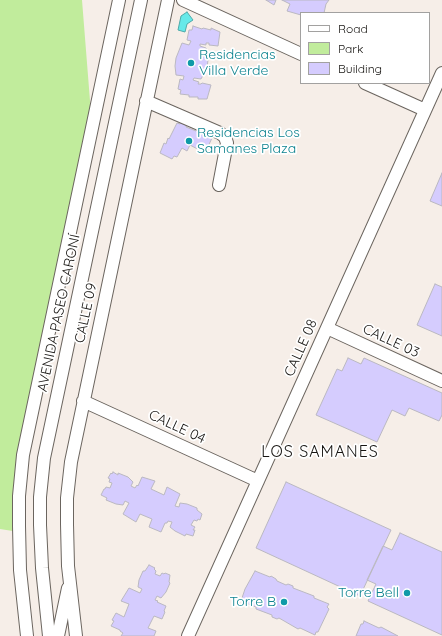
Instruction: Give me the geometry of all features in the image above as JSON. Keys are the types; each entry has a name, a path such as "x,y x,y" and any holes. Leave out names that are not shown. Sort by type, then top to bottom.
{"street":[{"name":"AVENIDA PASEO CARONÍ","path":"27,636 20,570 19,526 19,496 23,454 119,0"},
{"name":"AVENIDA PASEO CARONÍ","path":"49,636 42,568 40,525 40,497 44,458 141,0"},
{"name":"CALLE 09","path":"76,636 70,580 67,498 70,462 168,0"},
{"path":"183,0 300,54"},
{"name":"CALLE 08","path":"188,636 442,73"},
{"path":"367,84 425,110"},
{"path":"146,101 220,133 225,137 227,143 219,185"},
{"name":"CALLE 03","path":"327,328 442,381"},
{"name":"CALLE 04","path":"83,401 258,481"},
{"path":"58,636 60,619 70,580"}],"green space":[{"path":"0,0 82,0 92,126 29,427 19,532 0,529"}],"water":[{"path":"187,12 193,20 187,24 185,32 178,30 181,16"}],"building":[{"path":"266,0 276,0 274,5"},
{"path":"282,0 329,0 326,4 324,12 300,12 300,15 287,11 290,4"},
{"name":"Residencias Villa Verde","path":"193,26 211,30 211,28 220,32 218,46 209,45 209,43 206,43 206,45 200,44 200,46 206,48 207,51 207,68 201,79 194,78 193,80 199,82 198,84 202,83 211,85 207,99 198,99 198,97 189,97 189,95 180,94 181,90 178,89 180,79 183,80 184,76 176,75 176,58 182,43 189,45 191,41 187,40 189,30 192,30"},
{"name":"Residencias Los Samanes Plaza","path":"181,121 187,124 186,127 196,131 197,129 203,131 202,134 212,138 205,153 190,145 187,151 182,148 177,157 174,156 172,159 160,153 164,143 166,144 177,123 180,124"},
{"path":"442,173 442,206 430,201"},
{"path":"435,284 442,287 442,336 417,325"},
{"path":"348,358 361,364 364,358 442,393 442,415 439,421 409,408 405,416 392,410 377,442 316,415 337,369 342,371"},
{"path":"113,472 118,475 118,473 128,477 133,482 131,486 135,488 137,485 138,486 142,477 155,481 151,489 164,495 167,487 180,494 175,506 179,507 180,503 187,504 197,508 197,510 202,514 200,520 194,520 191,525 195,527 193,530 195,530 193,536 186,534 185,536 175,531 170,527 172,522 168,521 165,523 161,532 149,527 152,519 140,514 136,522 123,514 129,503 125,501 123,505 116,504 106,500 107,498 101,495 106,487 110,488 112,483 109,482 110,479 108,478"},
{"path":"286,482 391,530 360,596 256,548"},
{"name":"Torre Bell","path":"400,533 442,552 442,635 368,601 376,584 367,580 383,546 392,550"},
{"path":"149,565 155,568 155,574 160,576 162,573 165,573 170,575 170,583 166,592 161,598 157,596 155,600 166,606 165,612 162,619 154,616 148,628 156,631 154,636 121,636 123,633 120,630 111,626 114,621 112,620 116,613 124,617 129,604 121,601 129,588 140,593 142,589 138,587 139,580 143,571 145,571"},
{"name":"Torre B","path":"255,571 270,577 271,576 277,581 293,586 293,588 314,596 314,598 329,604 327,607 329,609 318,632 316,632 315,635 300,628 298,629 279,618 277,619 272,617 272,615 241,601 245,589"},
{"path":"364,621 379,628 381,627 398,636 356,636 361,624 363,624"}],"place":[{"name":"Residencias Villa Verde","path":"191,63"},
{"name":"Residencias Los Samanes Plaza","path":"189,141"},
{"name":"Torre Bell","path":"407,593"},
{"name":"Torre B","path":"284,602"}],"district":[{"name":"LOS SAMANES","path":"320,452"}]}
